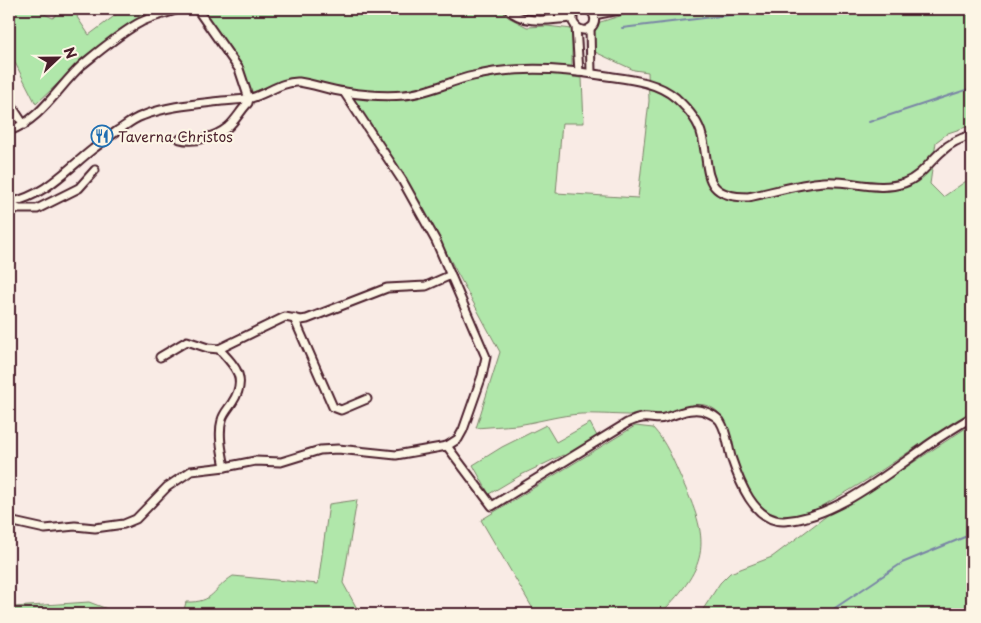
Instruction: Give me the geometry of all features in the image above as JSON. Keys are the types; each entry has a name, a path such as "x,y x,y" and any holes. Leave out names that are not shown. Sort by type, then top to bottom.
{"street":[{"path":"9,131 24,125 42,109 82,66 117,38 141,22 178,9"},
{"path":"180,139 186,141 194,140 222,131 229,126 249,99 239,70 198,9"},
{"path":"508,9 519,17 530,19 572,18"},
{"path":"578,9 572,18 576,27 579,72"},
{"path":"589,9 595,21 590,28 591,73"},
{"path":"594,16 624,9"},
{"path":"576,27 581,30 590,28"},
{"path":"95,170 79,188 36,210 19,209 10,202 38,193 55,182 93,149 140,116 186,105 249,99 293,82 344,92 403,95 428,91 472,76 541,68 591,73 646,83 661,88 675,98 691,114 702,135 708,174 712,183 717,190 735,197 748,197 823,182 844,182 884,187 896,185 917,176 942,150 972,135"},
{"path":"9,521 45,529 75,526 95,528 124,524 136,519 168,487 190,470 225,467 255,461 282,462 320,450 338,449 396,455 447,446 458,439 482,376 486,357 436,241 402,180 344,92"},
{"path":"9,102 24,125"},
{"path":"160,357 187,341 208,348 219,349 285,317 307,319 387,288 426,286 451,275"},
{"path":"294,318 333,407 340,410 367,399"},
{"path":"219,349 233,363 240,377 238,394 222,418 222,448 225,467"},
{"path":"447,446 492,506 639,418 661,419 694,409 709,413 718,419 724,428 738,475 748,496 763,514 782,521 804,518 830,509 878,480 926,446 972,417"}],"green space":[{"path":"9,9 40,9 38,11 53,18 59,11 58,9 81,9 77,17 89,35 117,14 114,9 159,9 124,27 93,51 36,104 9,51"},
{"path":"200,9 501,9 508,17 527,27 547,26 572,29 572,77 582,78 584,123 562,123 556,193 638,198 649,101 648,72 634,70 595,52 592,30 597,23 643,9 972,9 972,125 948,133 936,142 930,184 943,197 972,177 972,411 877,473 815,510 787,516 773,514 757,503 749,490 735,457 725,421 721,415 708,406 689,406 648,415 573,415 517,425 476,428 500,352 406,178 345,88 293,78 250,93"},
{"path":"590,423 598,438 566,457 563,455 521,475 489,494 473,465 502,447 546,425 556,442"},
{"path":"972,424 972,614 700,614 720,583 730,573 772,557 833,511 879,485"},
{"path":"635,426 653,428 662,439 691,500 701,535 697,565 677,596 660,614 536,614 481,520"},
{"path":"357,500 343,583 360,614 183,614 186,602 195,602 208,598 233,576 318,584 329,504"},
{"path":"89,602 120,614 9,614 9,610 14,607"}],"waterway":[{"path":"622,28 778,9"},
{"path":"869,122 972,88"},
{"path":"826,614 902,563 972,534"}],"place":[{"name":"Taverna Christos","path":"102,136"}]}
